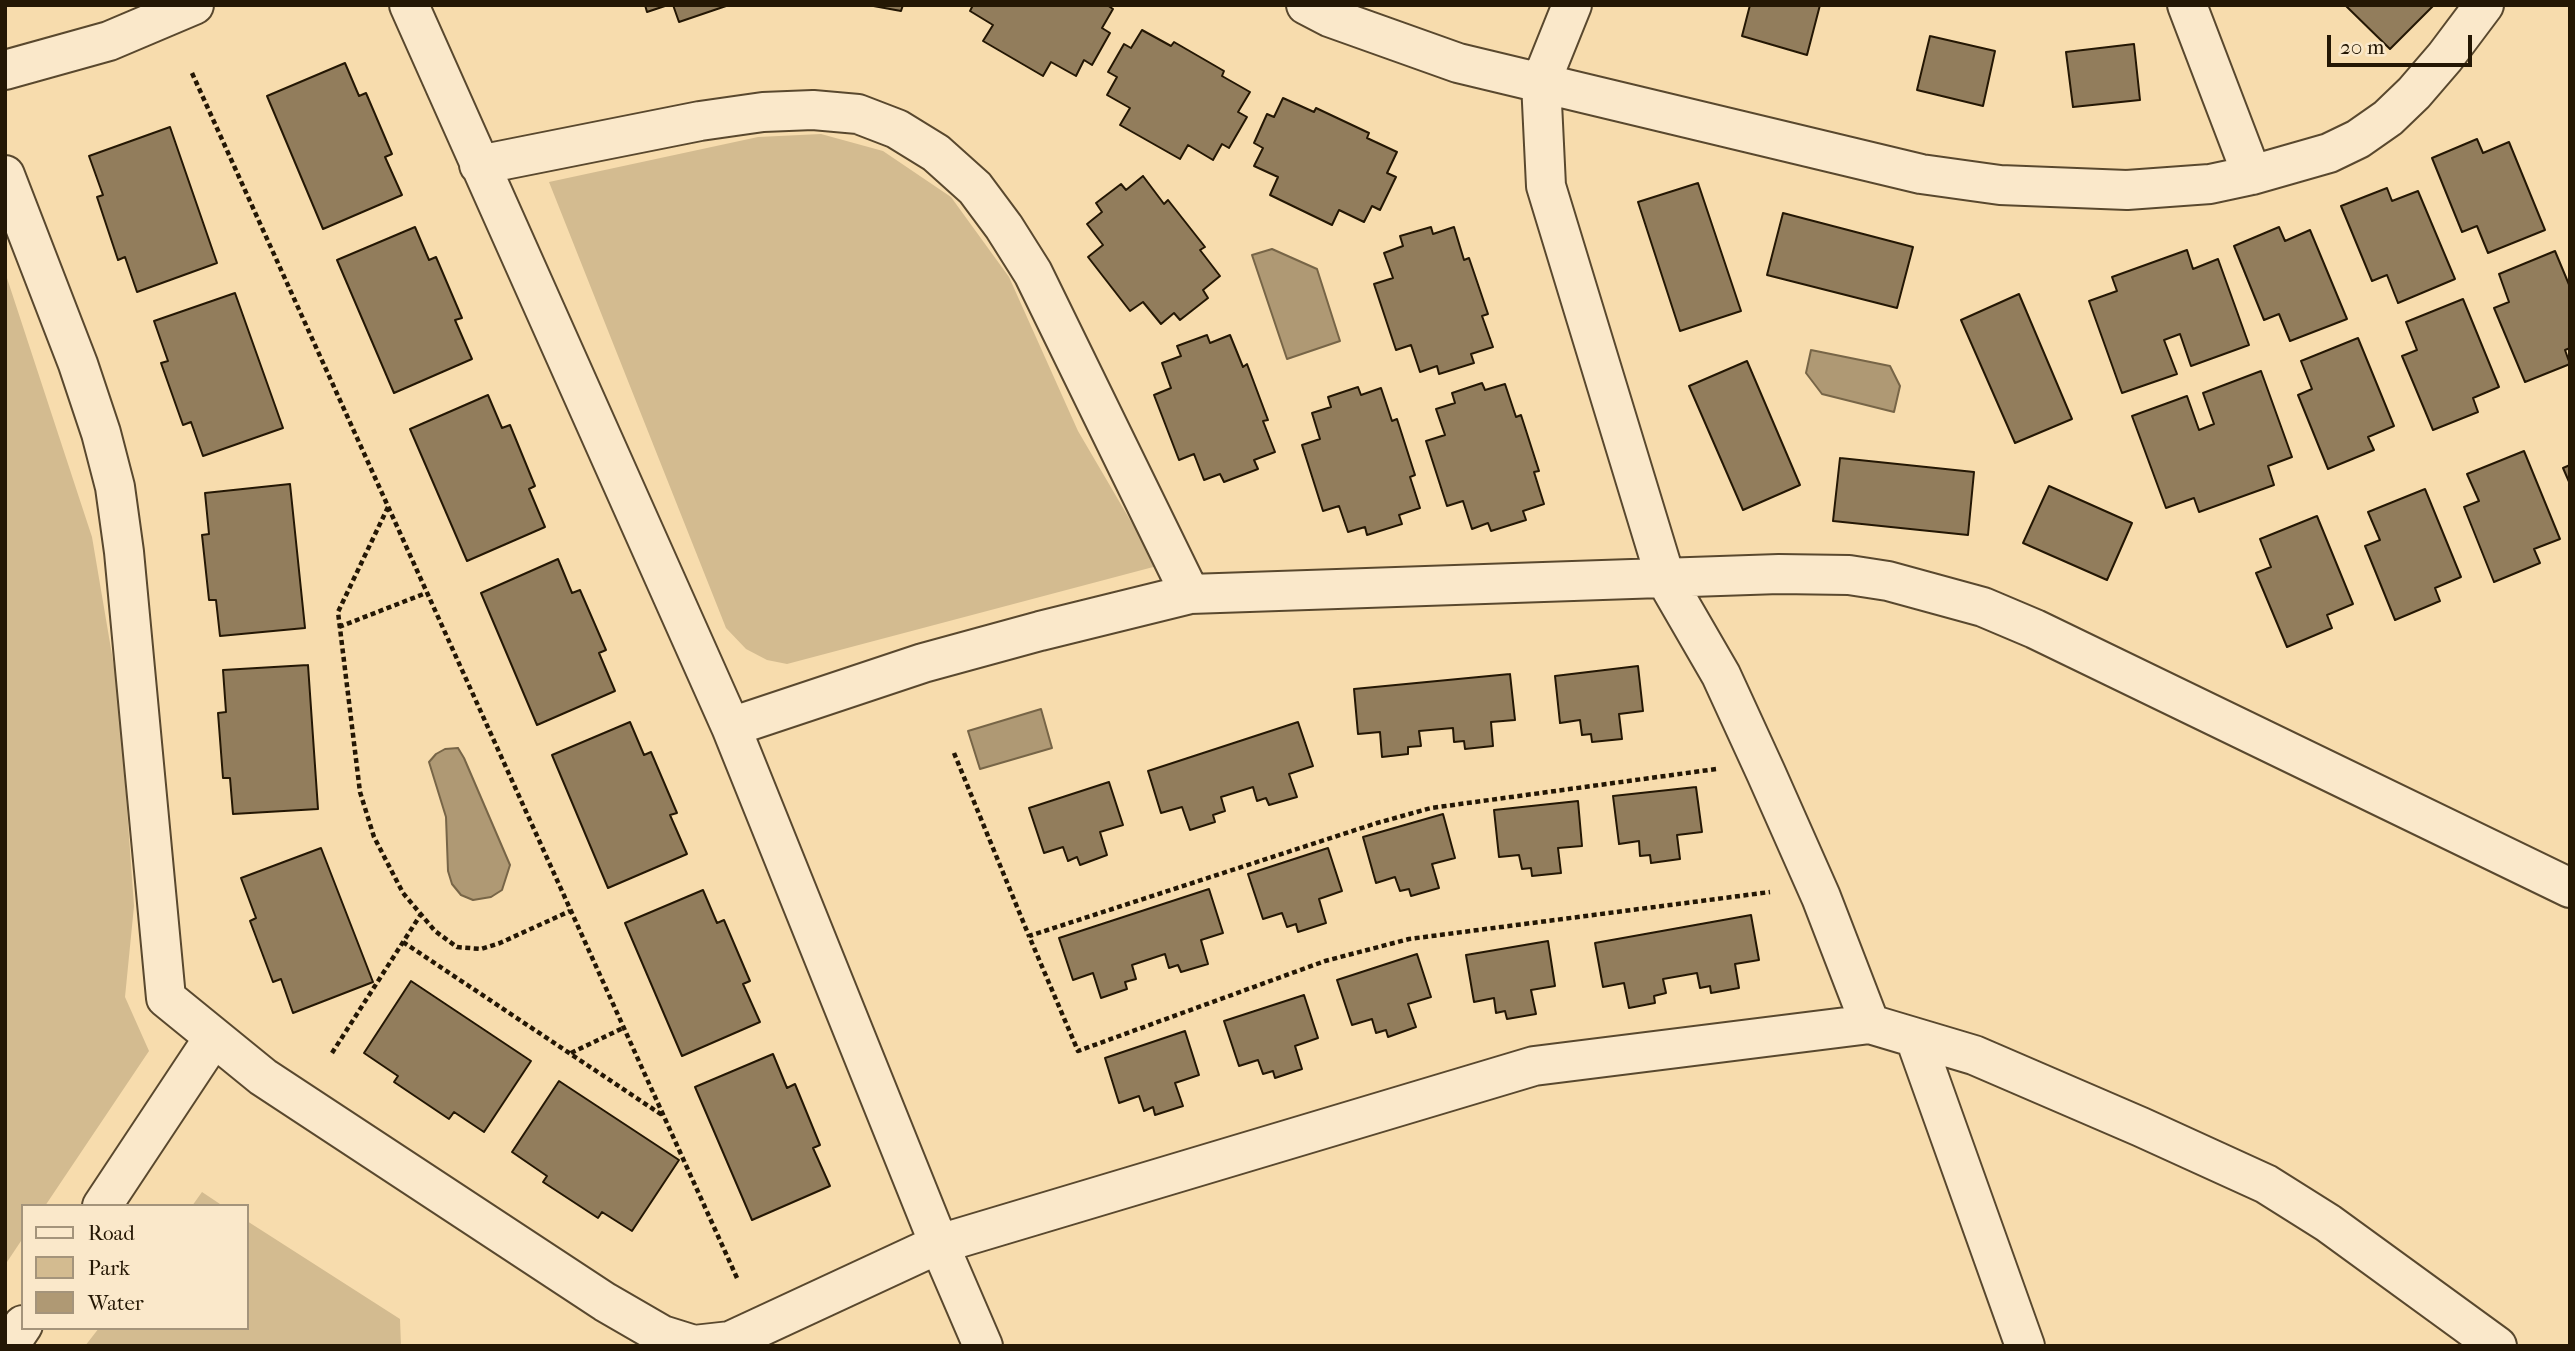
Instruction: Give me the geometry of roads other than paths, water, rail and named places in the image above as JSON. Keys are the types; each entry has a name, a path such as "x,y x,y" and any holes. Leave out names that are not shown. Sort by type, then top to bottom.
{"street":[{"path":"5,70 109,41 194,5"},
{"path":"409,5 731,727 939,1244 983,1346"},
{"path":"1306,5 1329,17 1447,59 1921,174 2000,185 2127,190 2210,184 2252,175 2329,153 2358,139 2388,118 2437,66 2484,5"},
{"path":"1572,5 1541,82 1546,186 1666,580 1721,675 1816,887 1870,1024"},
{"path":"2187,5 2252,175"},
{"path":"479,165 700,121 763,112 813,110 858,114 897,129 936,153 975,188 1011,238 1032,273 1190,594"},
{"path":"5,175 78,364 102,433 115,487 124,552 166,998 262,1077 606,1302 662,1335 694,1345 730,1341 939,1244 1534,1066 1870,1024 1974,1055 2141,1126 2266,1184 2328,1223 2497,1346"},
{"path":"731,727 923,663 1190,594 1666,580 1779,574 1849,575 1888,581 1983,607 2035,629 2570,888"},
{"path":"103,1204 214,1037"},
{"path":"1915,1038 2025,1346"},
{"path":"9,1346 21,1328"}],"water":[{"path":"1272,249 1317,269 1340,341 1287,359 1252,255"},
{"path":"1811,350 1890,366 1900,386 1894,412 1822,394 1806,373"},
{"path":"1041,709 1052,748 980,769 968,731"},
{"path":"458,748 510,865 502,890 491,897 473,900 461,895 452,884 448,871 446,817 429,762 445,749"}]}
